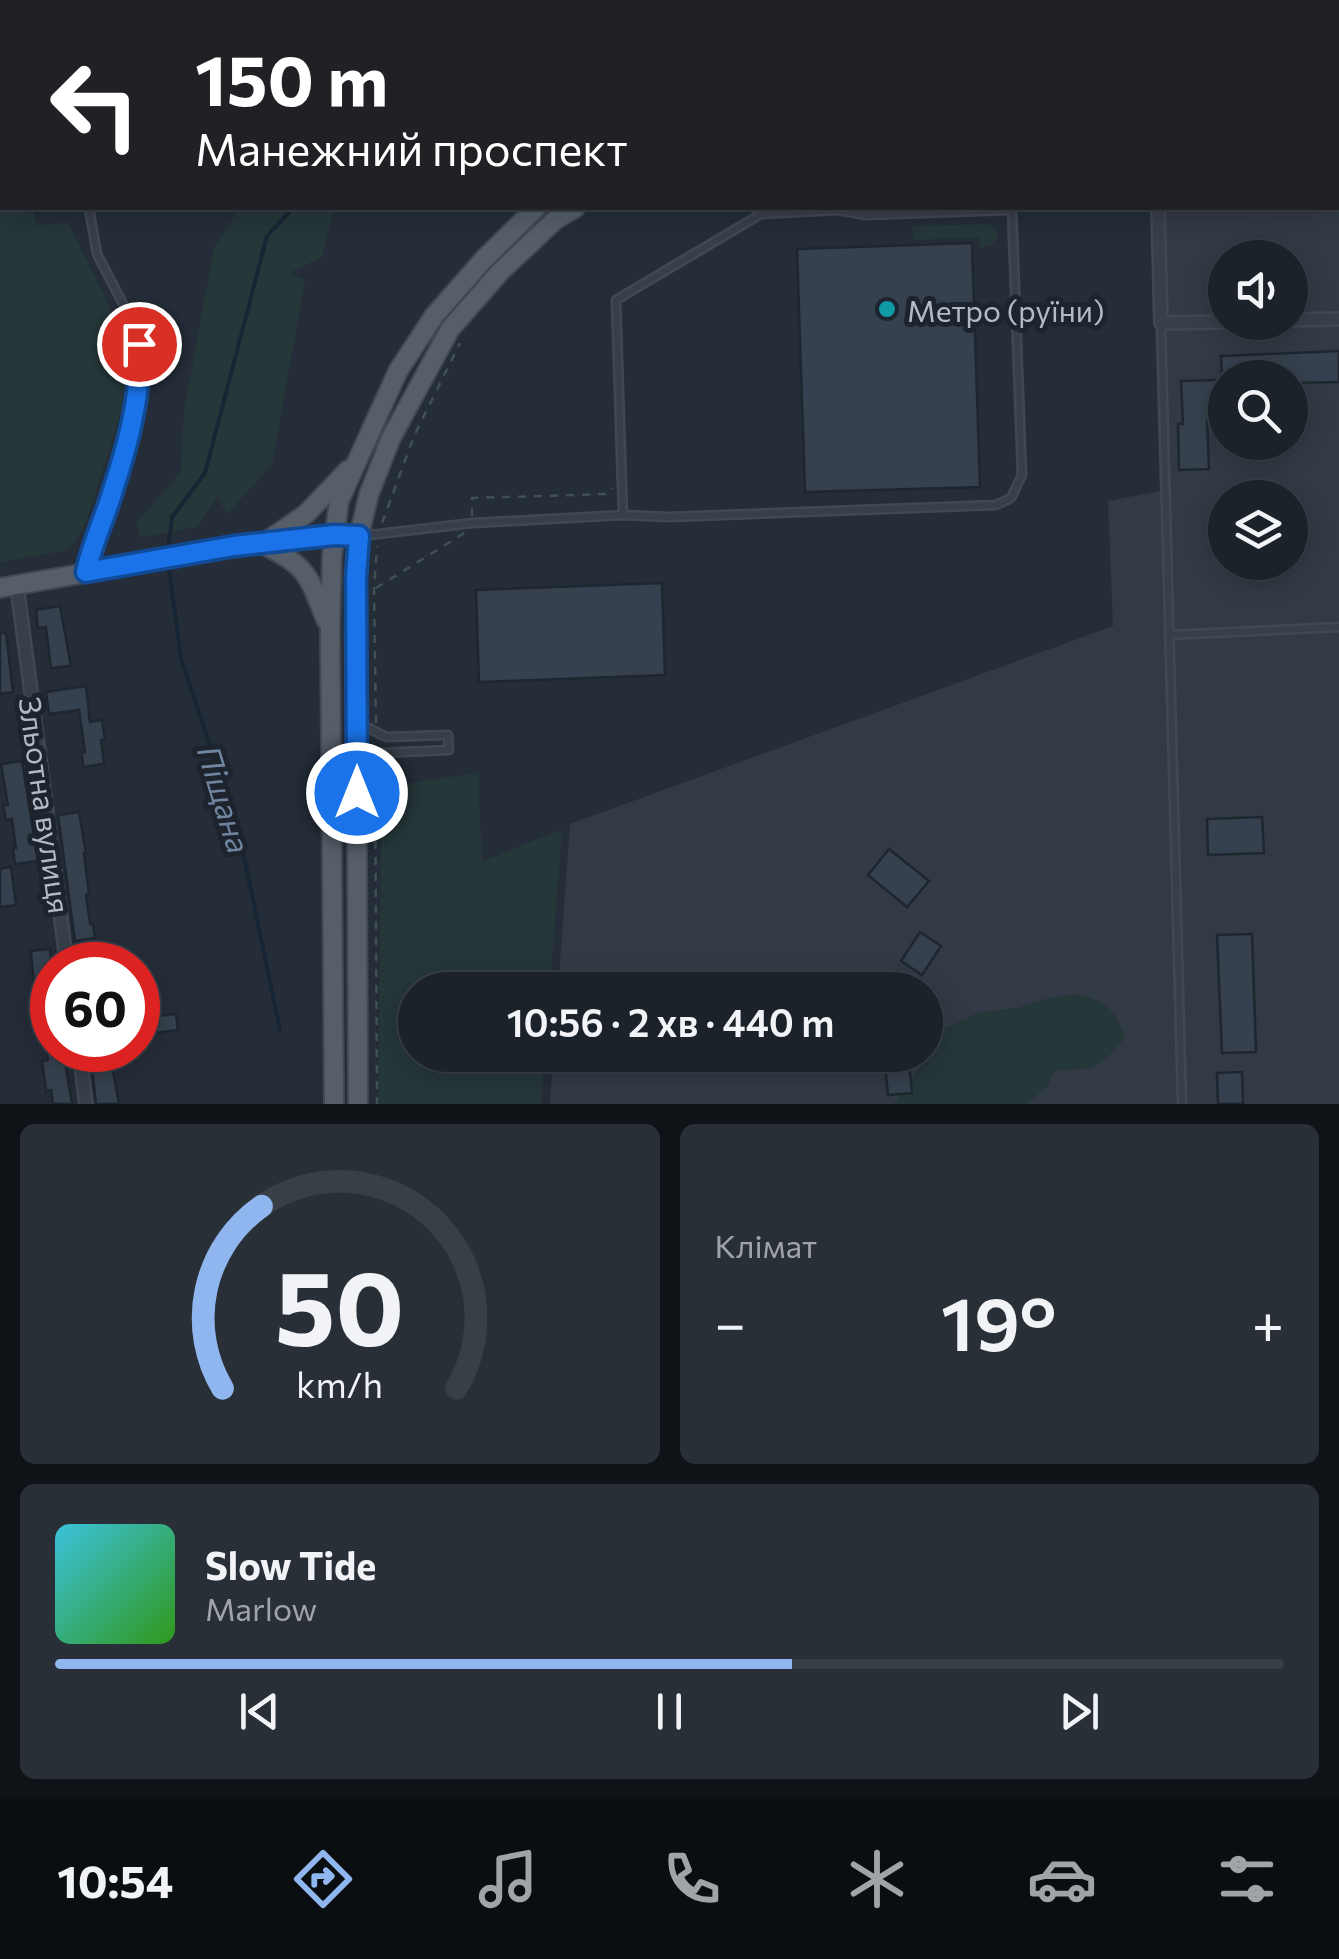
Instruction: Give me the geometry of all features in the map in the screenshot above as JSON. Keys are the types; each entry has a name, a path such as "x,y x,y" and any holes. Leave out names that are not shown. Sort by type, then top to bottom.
{"main road":[{"path":"334,1104 330,629 334,535 340,501 398,370 434,316 534,210"},
{"path":"358,1104 366,754 356,722 356,558 369,535 369,494 391,438 454,324 500,272 554,220 572,210"},
{"path":"398,370 421,382"},
{"path":"262,544 306,514 355,462"},
{"path":"8,587 234,546 369,535"},
{"path":"262,544 283,554 308,574 330,629"}],"street":[{"path":"1158,210 1161,324 1208,323"},
{"path":"1308,319 1339,318"},
{"name":"Зльотна вулиця","path":"8,587 64,942"},
{"path":"82,1072 86,1104"}],"lane":[{"path":"86,572 92,543 113,492 140,367 132,321 97,254 89,210"},
{"path":"623,515 616,300 762,214 970,210"},
{"path":"369,535 623,515 996,506 1011,498 1022,475 1012,210"},
{"path":"1161,324 1182,1104"},
{"path":"1168,635 1339,627"},
{"path":"356,722 386,737 448,735 449,750 366,754"}],"path":[{"path":"376,733 374,589 369,535 465,333 454,324"},
{"path":"366,754 377,1104"}],"shaded area":[{"path":"0,210 33,210 36,225 68,223 120,328 129,365 122,409 86,523 69,550 0,562"},
{"path":"239,210 334,210 322,257 289,273 305,280 272,465 227,514 217,497 197,527 141,538 136,524 181,472 184,411 214,247"},
{"path":"1152,210 1339,210 1339,1104 550,1104 552,1072 943,1072 943,972 559,972 570,824 1113,626 1108,501 1160,491"},
{"path":"988,224 997,230 997,237 984,247 980,247 979,238 913,240 912,226"},
{"path":"478,773 482,862 562,829 551,972 398,972 398,1072 544,1072 541,1104 378,1104 382,787"},
{"path":"1076,994 1094,999 1108,1007 1125,1037 1096,1065 1056,1070 1047,1086 1028,1104 894,1104 916,1072 943,1072 943,1029 980,1012 1018,1008"}],"building":[{"name":"Метро (руїни)","path":"972,243 980,487 805,492 797,249"},
{"path":"1339,351 1339,382 1308,383 1308,360 1221,360 1221,356"},
{"path":"1208,380 1209,469 1179,470 1181,381"},
{"path":"662,583 665,675 479,682 476,590"},
{"path":"60,606 71,666 51,668 46,627 38,628 36,610"},
{"path":"0,633 6,633 13,692 0,694"},
{"path":"86,686 90,722 102,720 105,740 101,740 104,764 83,767 85,752 79,710 49,714 46,692"},
{"path":"22,761 38,861 15,864 12,819 6,820 3,805 8,805 1,764"},
{"path":"79,812 86,853 86,895 95,938 75,941 58,815"},
{"path":"1262,817 1264,853 1208,855 1207,819"},
{"path":"889,849 929,881 907,907 868,875"},
{"path":"11,867 16,905 0,907 0,869"},
{"path":"920,932 941,946 924,972 901,961"},
{"path":"1252,934 1256,1052 1222,1053 1217,935"},
{"path":"176,1014 178,1030 160,1032 160,1016"},
{"path":"43,1072 67,1072 72,1104 53,1104 51,1090 46,1091"},
{"path":"92,1072 113,1072 119,1104 96,1104"},
{"path":"886,1072 910,1072 912,1093 888,1095"},
{"path":"1242,1072 1243,1104 1218,1104 1217,1073"}],"waterway":[{"name":"Піщана","path":"168,548 172,517 205,473 267,236 291,210"},
{"name":"Піщана","path":"169,569 181,658 240,837 280,1030"}],"place":[{"name":"Метро (руїни)","path":"887,309"}],"route":[{"path":"139,344 140,367 132,418 86,572 234,546 359,536 357,793"}]}
